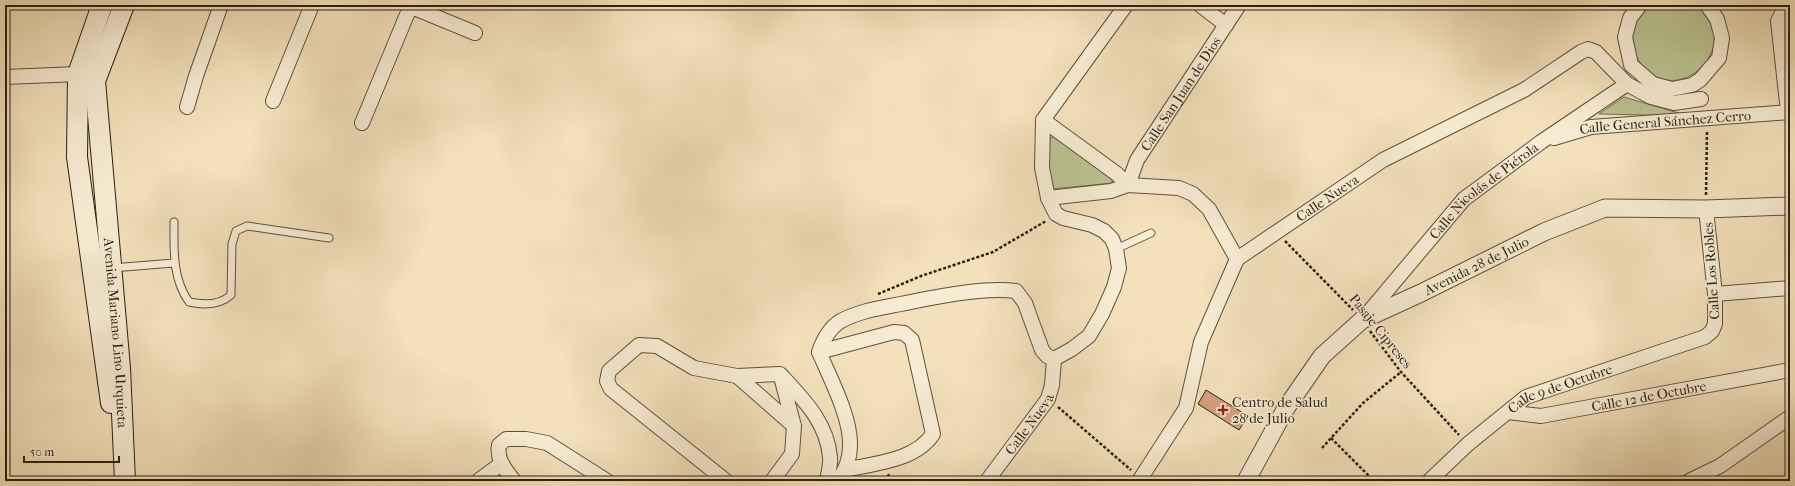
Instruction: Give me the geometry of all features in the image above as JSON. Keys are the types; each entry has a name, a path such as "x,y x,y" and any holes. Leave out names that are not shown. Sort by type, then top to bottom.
{"main road":[{"name":"Avenida Mariano Lino Urquieta","path":"124,5 96,81 120,368 125,478"},
{"name":"Avenida Mariano Lino Urquieta","path":"97,7 78,74 77,157 108,391 125,478"}],"street":[{"path":"187,107 196,76 221,5"},
{"path":"273,101 312,5"},
{"path":"842,475 850,446 844,412 819,352 824,338 839,323 868,311 940,296 1004,289 1016,291 1025,303 1042,350 1047,356 1054,359 1072,349 1089,336 1102,314 1114,287 1119,268 1116,249 1112,239 1104,231 1092,225 1063,218 1056,214 1048,198 1042,168 1043,120 1126,5"},
{"path":"1200,5 1226,25"},
{"name":"Calle San Juan de Dios","path":"1128,185 1138,160 1239,5"},
{"path":"1640,5 1630,18 1625,37 1631,65 1653,84 1672,89 1692,85 1700,80 1718,58 1722,38 1718,19 1707,5"},
{"path":"362,123 410,6 475,33"},
{"path":"1786,13 1778,21 1789,112"},
{"name":"Calle Nueva","path":"1237,259 1278,233 1383,160 1524,90 1581,52 1588,49 1596,52 1627,84"},
{"path":"5,77 78,74"},
{"path":"1627,84 1651,97 1674,103 1701,99"},
{"name":"Calle Nicolás de Piérola","path":"1362,320 1464,198 1541,142 1627,84"},
{"path":"1692,85 1711,119"},
{"name":"Calle General Sánchez Cerro","path":"1541,142 1591,127 1789,112"},
{"path":"1043,120 1117,174 1128,185"},
{"path":"1048,198 1112,191 1128,185 1179,188 1193,194 1209,209 1237,259 1201,342 1186,408 1140,480"},
{"name":"Avenida 28 de Julio","path":"1246,481 1286,408 1322,356 1362,320 1421,293 1544,232 1605,208 1706,209 1790,206"},
{"name":"Calle Los Robles","path":"1706,209 1715,294 1715,324 1712,331"},
{"path":"1715,294 1790,288"},
{"name":"Calle 9 de Octubre","path":"1429,481 1468,444 1526,397 1705,337 1712,331"},
{"path":"819,352 894,332 904,333 912,340 933,434 927,443 902,457 842,475"},
{"path":"726,481 611,389 607,381 609,371 639,346 657,346 694,368 737,376 780,374 807,403 822,424 830,457 827,481"},
{"name":"Calle Nueva","path":"987,481 1048,399 1052,385 1054,359"},
{"name":"Calle 12 de Octubre","path":"1508,412 1541,416 1790,370"},
{"path":"772,481 792,454 794,426 780,374"},
{"path":"737,376 794,426"},
{"path":"1690,481 1720,466 1789,420"},
{"path":"514,481 501,464 497,452 499,445 506,439 526,439 547,443 606,481"},
{"path":"478,481 501,464"}],"lane":[{"path":"174,222 174,263 182,292 189,302 200,304 224,301 231,295 232,244 236,230 247,226 329,238"},
{"path":"1116,249 1151,233"},
{"path":"112,268 174,263"}],"path":[{"path":"1706,209 1711,119"},
{"path":"868,311 875,296 921,276 993,252 1056,214"},
{"name":"Pasaje Cipreses","path":"1278,233 1362,320 1401,372 1468,444"},
{"path":"1322,448 1363,403 1401,372"},
{"path":"1048,399 1140,480"},
{"path":"1331,438 1374,481"}],"green space":[{"path":"1649,5 1698,5 1711,21 1714,38 1711,53 1702,67 1689,76 1674,80 1658,78 1643,67 1634,52 1632,36 1638,17"},
{"path":"1624,97 1689,116 1599,114"},
{"path":"1054,137 1112,179 1112,183 1053,189 1049,185 1049,138"}],"building":[{"name":"Centro de Salud 28 de Julio","path":"1206,390 1248,416 1239,430 1198,404"}],"place":[{"name":"Centro de Salud 28 de Julio","path":"1223,410"}]}
